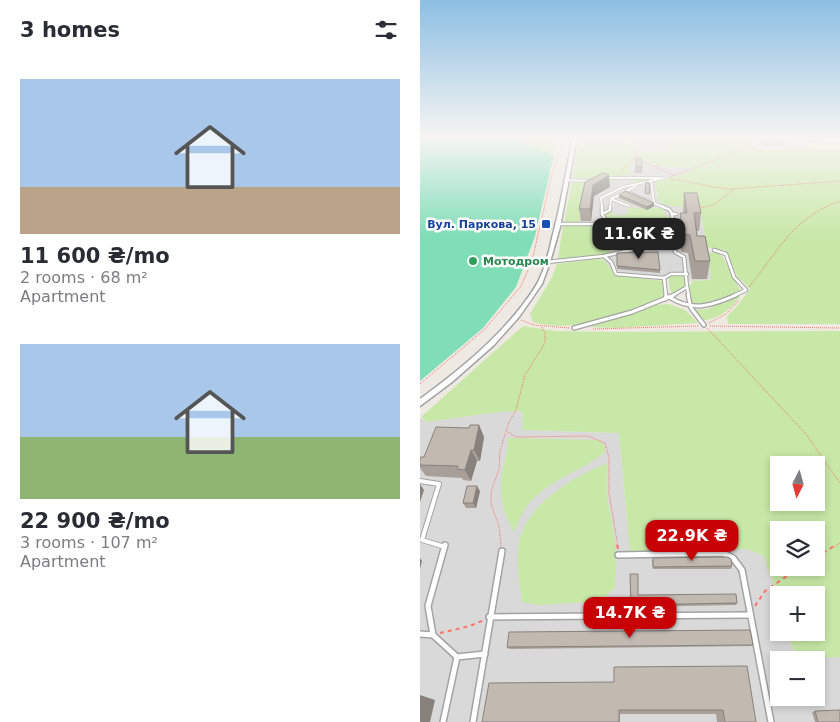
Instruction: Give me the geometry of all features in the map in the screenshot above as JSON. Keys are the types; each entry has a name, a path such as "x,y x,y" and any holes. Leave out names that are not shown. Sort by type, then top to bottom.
{"street":[{"path":"420,403 450,380 498,338 516,317 542,280 557,224 567,171"}],"lane":[{"path":"601,180 617,177 664,178"},
{"path":"648,178 651,182 654,203"},
{"path":"611,199 626,190 664,178"},
{"path":"565,180 594,180"},
{"path":"604,224 605,218 602,214 601,198 618,187 637,186"},
{"path":"626,190 670,210 672,214 675,252 684,257 690,308"},
{"path":"602,214 610,210 611,199"},
{"path":"611,199 629,206"},
{"path":"557,224 604,224 622,229 672,229"},
{"path":"547,262 657,248"},
{"path":"690,308 712,305 746,290 734,277 726,254 722,251 714,250"},
{"path":"604,256 610,262 616,274 664,278 671,274 687,274"},
{"path":"664,278 667,291 665,298"},
{"path":"574,328 599,322 669,297 687,287"},
{"path":"669,297 690,308 704,325"},
{"path":"420,481 439,484 422,540 445,545 428,606 433,635"},
{"path":"473,722 485,654 489,617 501,572 502,551"},
{"path":"618,555 723,552 742,570 749,615 771,722"},
{"path":"489,617 749,615"},
{"path":"420,634 433,635 458,657 485,654"},
{"path":"443,722 458,657"}],"path":[{"path":"420,384 486,329 521,286 532,261 553,171"},
{"path":"617,177 620,171"},
{"path":"663,171 674,176"},
{"path":"664,178 688,171"},
{"path":"664,178 693,181 714,188 735,189 840,181"},
{"path":"698,208 714,205 735,189"},
{"path":"704,325 726,314 801,219 829,203 840,201"},
{"path":"516,317 541,326 574,328"},
{"path":"704,325 806,434 840,483"},
{"path":"592,329 704,325 840,328"},
{"path":"502,551 499,526 491,498 499,469 500,451 525,375 545,343 545,333 541,326"},
{"path":"508,431 516,437 588,436 605,443 609,458 609,493 618,555"},
{"path":"825,552 840,543"},
{"path":"749,615 765,591 787,576"},
{"path":"433,635 470,626 489,617"}],"shaded area":[{"path":"574,171 690,171 672,178 656,188 656,194 700,209 712,277 709,280 686,281 668,276 656,279 615,275 604,260 603,254 558,259"},
{"path":"522,411 523,430 619,433 630,550 748,549 765,556 774,586 770,586 770,641 790,641 794,651 770,651 770,706 825,706 825,658 840,657 840,722 420,722 420,418 427,422 498,412"}],"green space":[{"name":"Мотодром","path":"420,171 550,171 535,236 516,287 483,328 420,381"},
{"path":"574,171 630,171 632,173 629,175 573,179"},
{"path":"690,171 840,171 840,324 728,324 727,316 750,289 737,276 725,250 707,247 700,209 659,202 655,182 688,173"},
{"path":"608,178 645,179 649,181 633,185 632,179 626,179 598,185 587,193 584,198 580,222 564,222 572,183"},
{"path":"628,207 664,209 665,215 670,217 671,227 620,227 609,223 605,214 612,211 614,216 628,214"},
{"path":"563,226 603,226 621,230 622,235 627,238 649,238 651,243 614,250 604,254 558,259"},
{"path":"717,252 726,263 740,290 708,306 692,304 689,287 693,281 710,280 707,253"},
{"path":"597,259 604,260 615,275 663,281 664,289 662,296 659,300 597,321 565,326 533,322 530,314 551,279 557,264"},
{"path":"683,275 685,287 673,294 670,290 668,276"},
{"path":"741,293 731,307 715,318 704,320 694,310 708,309"},
{"path":"669,304 685,310 698,323 616,328 590,327 656,305"},
{"path":"523,326 555,331 610,332 840,331 840,657 825,658 825,651 794,651 791,641 825,641 825,586 774,586 771,576 825,576 825,521 770,521 770,574 764,556 748,549 630,551 619,433 523,430 522,411 498,412 427,422 421,417"},
{"path":"507,438 598,440 605,446 604,453 543,490 534,498 524,510 514,532 506,515 501,491"},
{"path":"607,463 607,494 617,554 615,587 601,601 539,605 522,602 518,551 521,535 528,521 550,496 563,486"}],"building":[{"path":"603,173 609,175 593,185 590,209 579,209 585,182"},
{"path":"646,182 649,183 650,193 648,194 645,193"},
{"path":"626,191 654,203 647,207 619,195"},
{"path":"684,193 697,193 701,213 694,213 697,236 705,236 710,261 695,261 690,235 683,234 680,213 687,213"},
{"path":"658,252 660,270 617,266 617,253"},
{"path":"470,425 479,425 474,450 471,450 465,470 457,469 458,466 420,465 420,459 424,457 436,427 469,428"},
{"path":"467,486 477,486 473,503 463,503"},
{"path":"728,557 731,559 732,566 653,567 653,558"},
{"path":"630,574 638,574 638,595 736,594 737,603 631,605"},
{"path":"750,630 753,645 507,647 509,632"},
{"path":"747,666 756,722 725,722 723,710 619,710 619,722 482,722 489,683 614,682 614,667"},
{"path":"840,710 840,722 818,722 815,711"}],"place":[{"name":"Вул. Паркова, 15","path":"546,224"},
{"name":"Мотодром","path":"473,261"}]}
